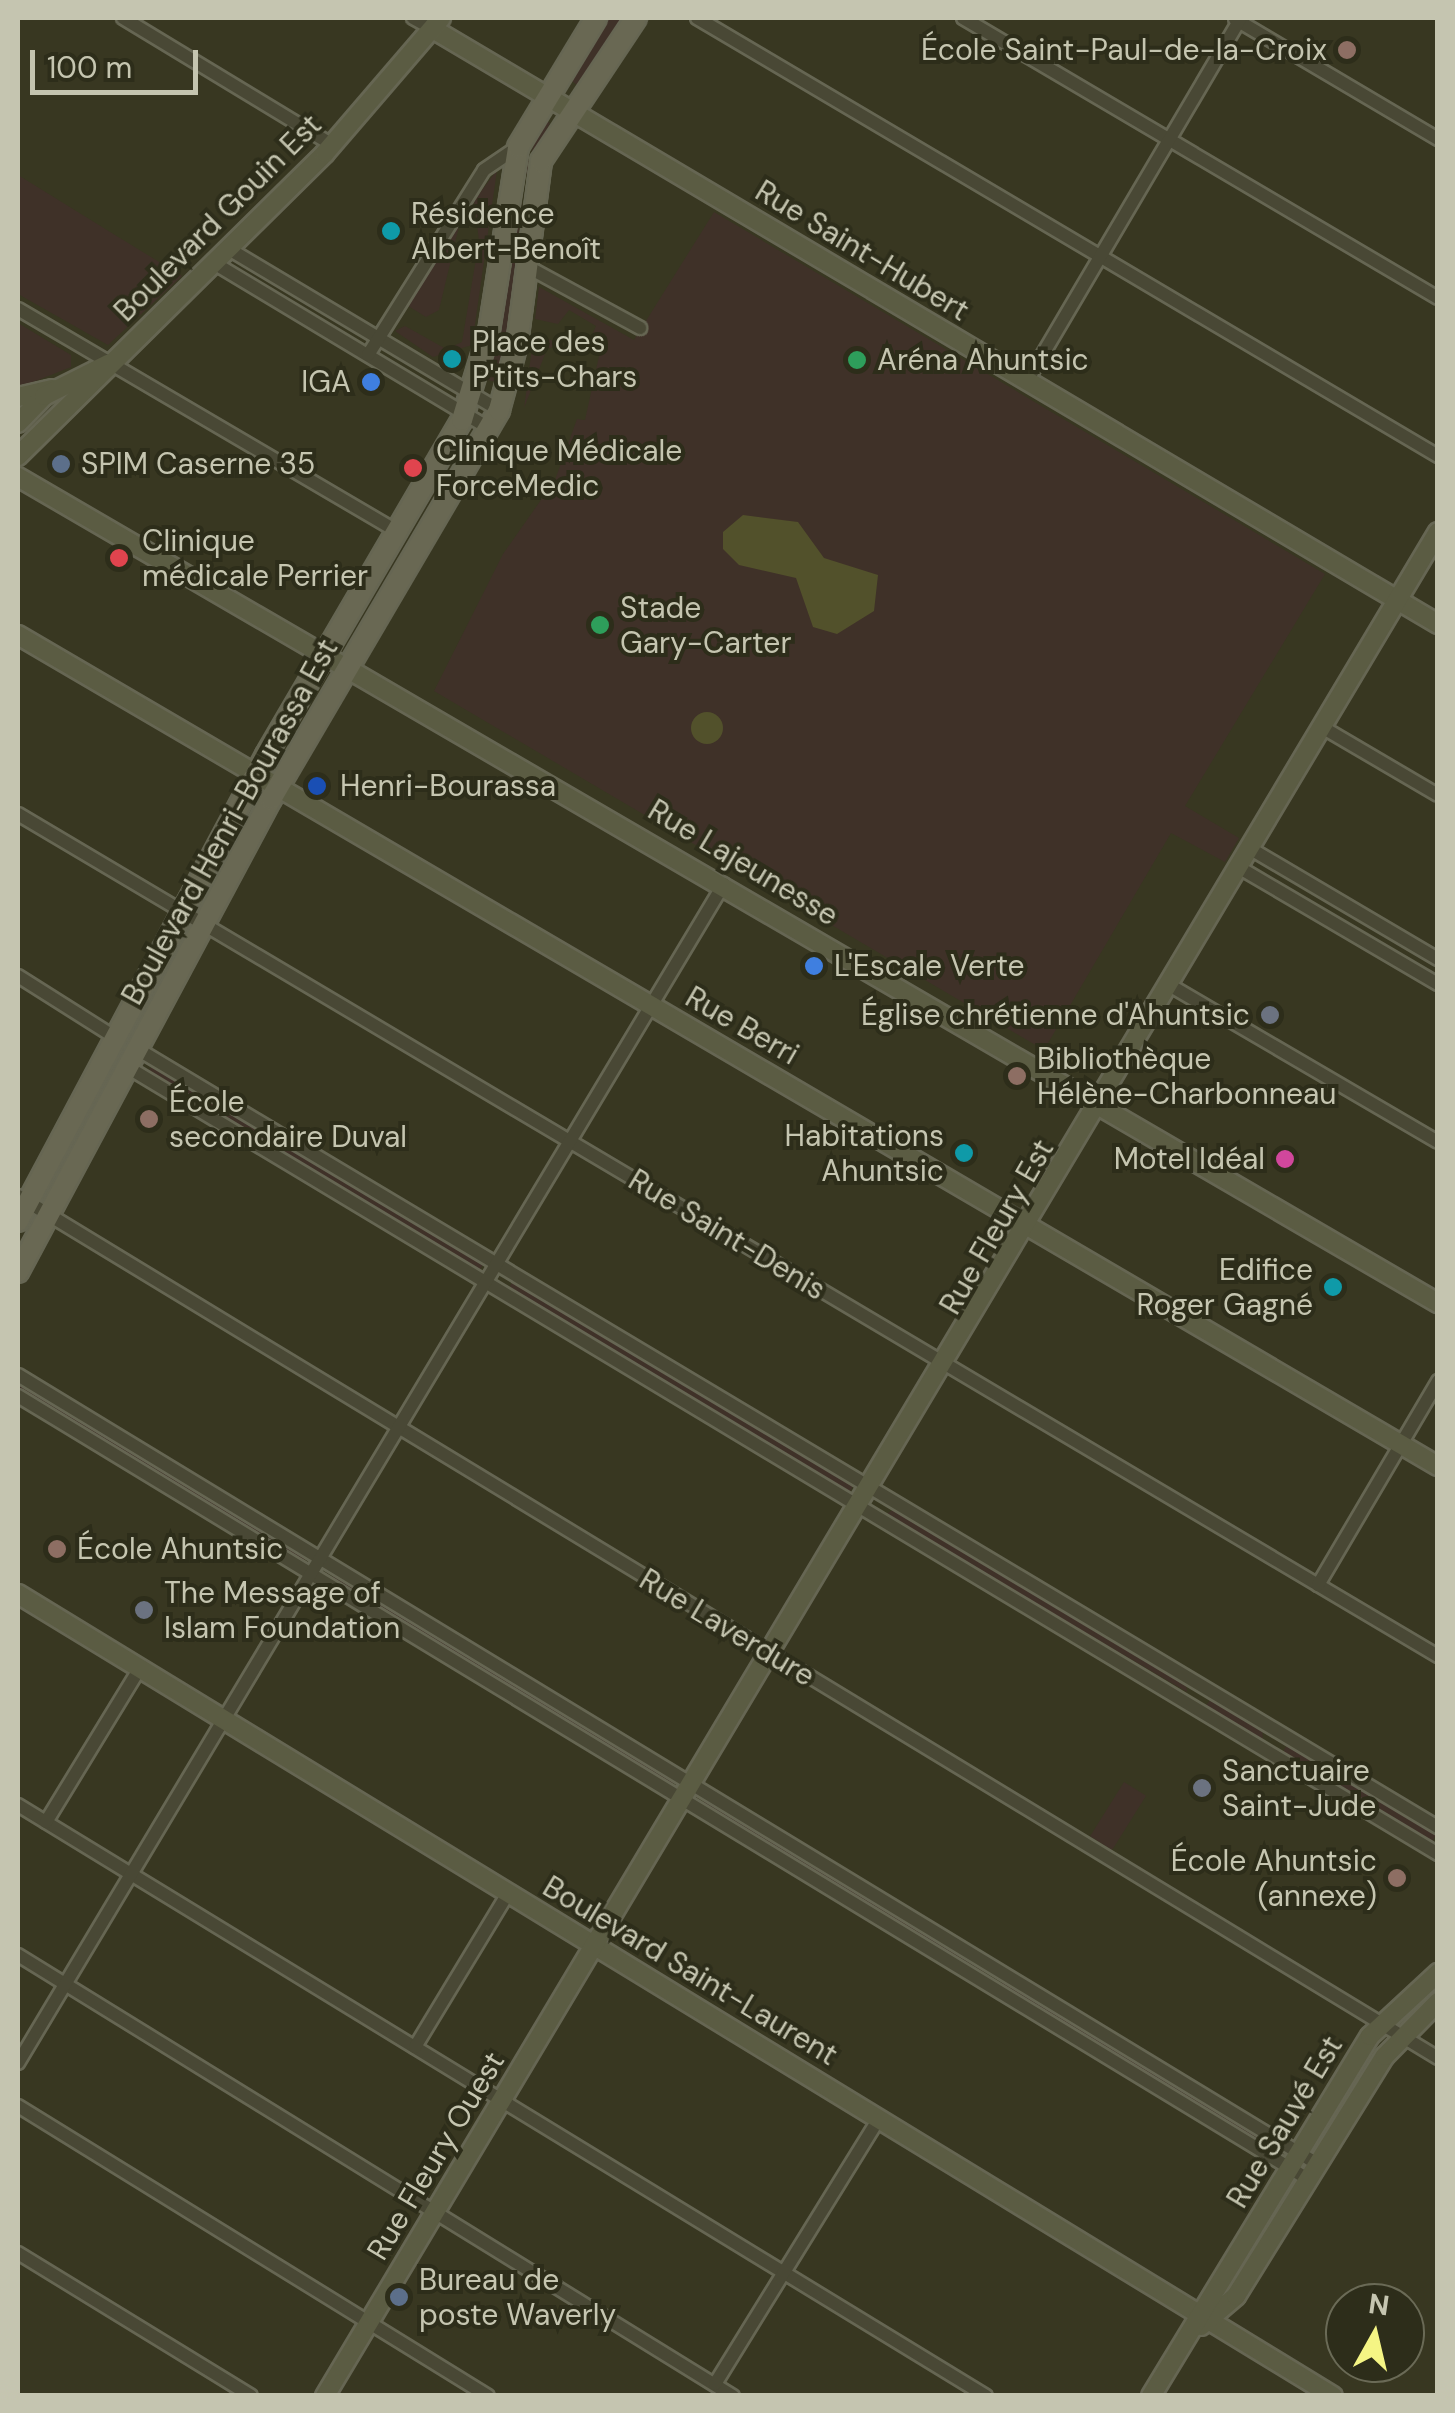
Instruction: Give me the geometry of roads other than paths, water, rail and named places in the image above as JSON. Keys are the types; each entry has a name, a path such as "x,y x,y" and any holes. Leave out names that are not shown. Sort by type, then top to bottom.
{"main road":[{"name":"Boulevard Henri-Bourassa Est","path":"21,1207 256,774 465,414 473,392 518,147 544,96 596,18"},
{"name":"Boulevard Henri-Bourassa Est","path":"18,1272 278,786 494,419 526,266 539,168 571,112 636,18"},
{"name":"Boulevard Gouin Est","path":"18,456 333,145 437,23"},
{"name":"Rue Saint-Hubert","path":"437,23 544,96 1438,624"},
{"name":"Boulevard Gouin Est","path":"18,422 58,388 110,364"},
{"path":"18,397 58,388"},
{"name":"Rue Lajeunesse","path":"18,477 351,665 1438,1304"},
{"name":"Rue Fleury Est","path":"596,1946 947,1366 1438,532"},
{"name":"Rue Berri","path":"18,634 1438,1466"},
{"name":"Boulevard Saint-Laurent","path":"18,1594 879,2118 1200,2323 1334,2396"},
{"name":"Rue Fleury Ouest","path":"324,2396 596,1946"},
{"name":"Rue Sauvé Est","path":"1200,2323 1294,2160 1379,2024 1438,1973"},
{"name":"Rue Sauvé Est","path":"1200,2323 1236,2296 1400,2036 1438,2002"},
{"path":"1152,2396 1200,2323"}],"street":[{"path":"123,18 333,145"},
{"name":"Rue Saint-Hubert","path":"413,18 437,23"},
{"path":"698,18 1438,456"},
{"path":"963,18 1438,298"},
{"path":"1026,381 1238,19 1438,139"},
{"name":"Boulevard Henri-Bourassa Est","path":"368,355 484,170 518,147"},
{"path":"229,249 473,392 494,419"},
{"path":"214,263 465,414 494,419"},
{"path":"526,266 640,328"},
{"path":"18,309 398,532"},
{"path":"1322,727 1438,795"},
{"name":"Rue Saint-Denis","path":"18,814 1438,1656"},
{"path":"1251,850 1438,960"},
{"path":"1240,868 1438,984"},
{"path":"18,2063 500,1266 724,884"},
{"path":"18,976 116,1038"},
{"path":"1171,986 1438,1142"},
{"path":"134,1059 500,1266 1438,1827"},
{"path":"134,1059 489,1284 1438,1854"},
{"name":"Rue Laverdure","path":"21,1207 50,1216 1438,2058"},
{"path":"18,1375 322,1560 688,1792 1313,2171"},
{"path":"1318,1585 1438,1380"},
{"path":"18,1396 312,1576 688,1792"},
{"path":"46,1822 140,1668"},
{"path":"18,1805 986,2396"},
{"path":"415,2046 509,1892"},
{"path":"18,1955 733,2396"},
{"path":"18,2106 488,2396"},
{"path":"715,2384 879,2118"},
{"path":"18,2253 251,2396"}],"place":[{"name":"École Saint-Paul-de-la-Croix","path":"1347,50"},
{"name":"Résidence Albert-Benoît","path":"391,231"},
{"name":"Place des P'tits-Chars","path":"452,359"},
{"name":"Aréna Ahuntsic","path":"857,360"},
{"name":"IGA","path":"371,382"},
{"name":"SPIM Caserne 35","path":"61,464"},
{"name":"Clinique Médicale ForceMedic","path":"413,468"},
{"name":"Clinique médicale Perrier","path":"119,558"},
{"name":"Stade Gary-Carter","path":"600,625"},
{"name":"Henri-Bourassa","path":"317,786"},
{"name":"L'Escale Verte","path":"814,966"},
{"name":"Église chrétienne d'Ahuntsic","path":"1270,1015"},
{"name":"Bibliothèque Hélène-Charbonneau","path":"1017,1076"},
{"name":"École secondaire Duval","path":"149,1119"},
{"name":"Habitations Ahuntsic","path":"964,1153"},
{"name":"Motel Idéal","path":"1285,1159"},
{"name":"Edifice Roger Gagné","path":"1333,1287"},
{"name":"École Ahuntsic","path":"57,1549"},
{"name":"The Message of Islam Foundation","path":"144,1610"},
{"name":"Sanctuaire Saint-Jude","path":"1202,1788"},
{"name":"École Ahuntsic (annexe)","path":"1397,1878"},
{"name":"Bureau de poste Waverly","path":"399,2297"}]}
